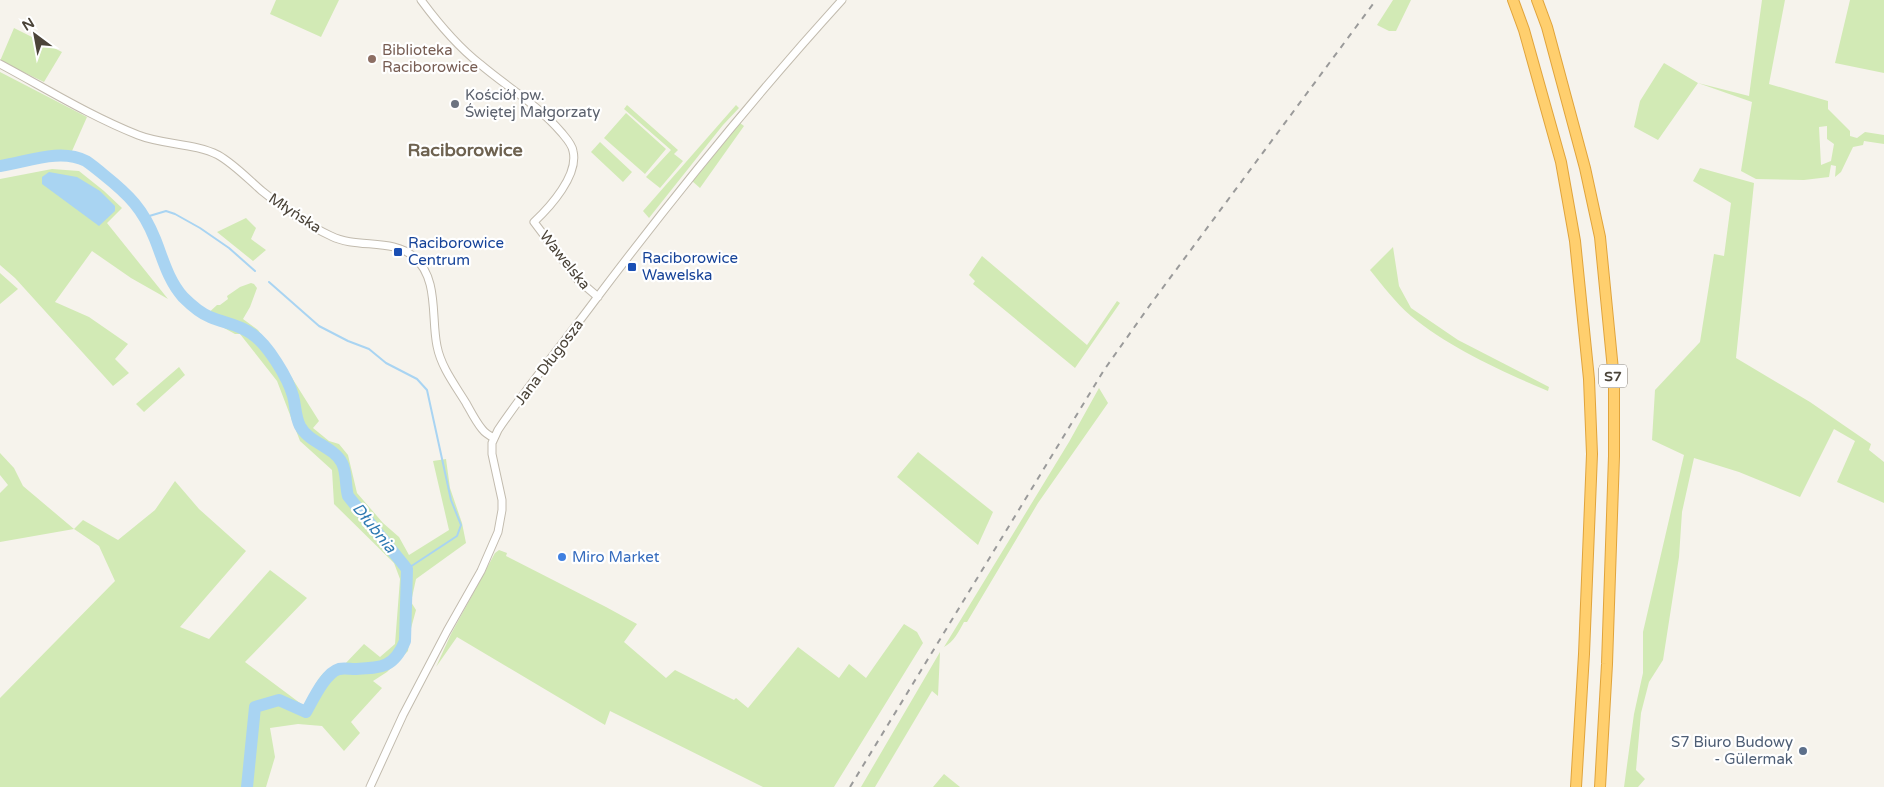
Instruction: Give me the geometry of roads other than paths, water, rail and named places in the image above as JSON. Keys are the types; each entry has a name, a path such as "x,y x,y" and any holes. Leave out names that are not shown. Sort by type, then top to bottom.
{"highway":[{"name":"S7","path":"1514,0 1561,162 1575,241 1586,352 1592,454 1576,787"},
{"name":"S7","path":"1537,0 1547,27 1585,168 1600,237 1614,380 1614,456 1607,664 1600,787"}],"street":[{"name":"Wawelska","path":"420,0 438,24 479,63 545,114 568,140 574,157 566,183 554,202 534,222 577,279 598,297"},
{"name":"Jana Długosza","path":"494,438 505,419 598,297 740,116 842,0"},
{"name":"Młyńska","path":"0,64 128,131 160,142 216,154 274,200 329,235 352,243 399,248 413,255 424,269 429,283 436,342 442,362 481,429 494,438"},
{"path":"370,787 403,715 481,571 498,532 502,515 502,500 492,454 494,438"}],"water":[{"path":"49,172 77,177 100,191 115,206 115,211 99,226 42,184 42,177"}],"waterway":[{"name":"Dłubnia","path":"0,166 43,157 76,157 86,161 128,196 150,228 163,262 183,297 206,315 247,331 258,339 271,354 282,371 290,389 300,426 309,437 338,457 345,471 348,496 407,569 405,641 396,657 386,665 379,667 339,669 334,672 320,688 306,712 279,700 255,707 247,787"},
{"path":"146,217 166,211 175,214 229,248 255,271"},
{"path":"269,282 319,326 348,341 369,349 386,363 417,379 427,390 451,500 461,525 457,536 407,569"}],"railway":[{"path":"850,787 1104,370 1376,0"}],"place":[{"name":"Biblioteka Raciborowice","path":"372,59"},
{"name":"Kościół pw. Świętej Małgorzaty","path":"455,104"},
{"name":"Raciborowice Centrum","path":"398,252"},
{"name":"Raciborowice Wawelska","path":"632,267"},
{"name":"Miro Market","path":"562,557"},
{"name":"S7 Biuro Budowy - Gülermak","path":"1803,751"}],"district":[{"name":"Raciborowice","path":"465,150"}]}
